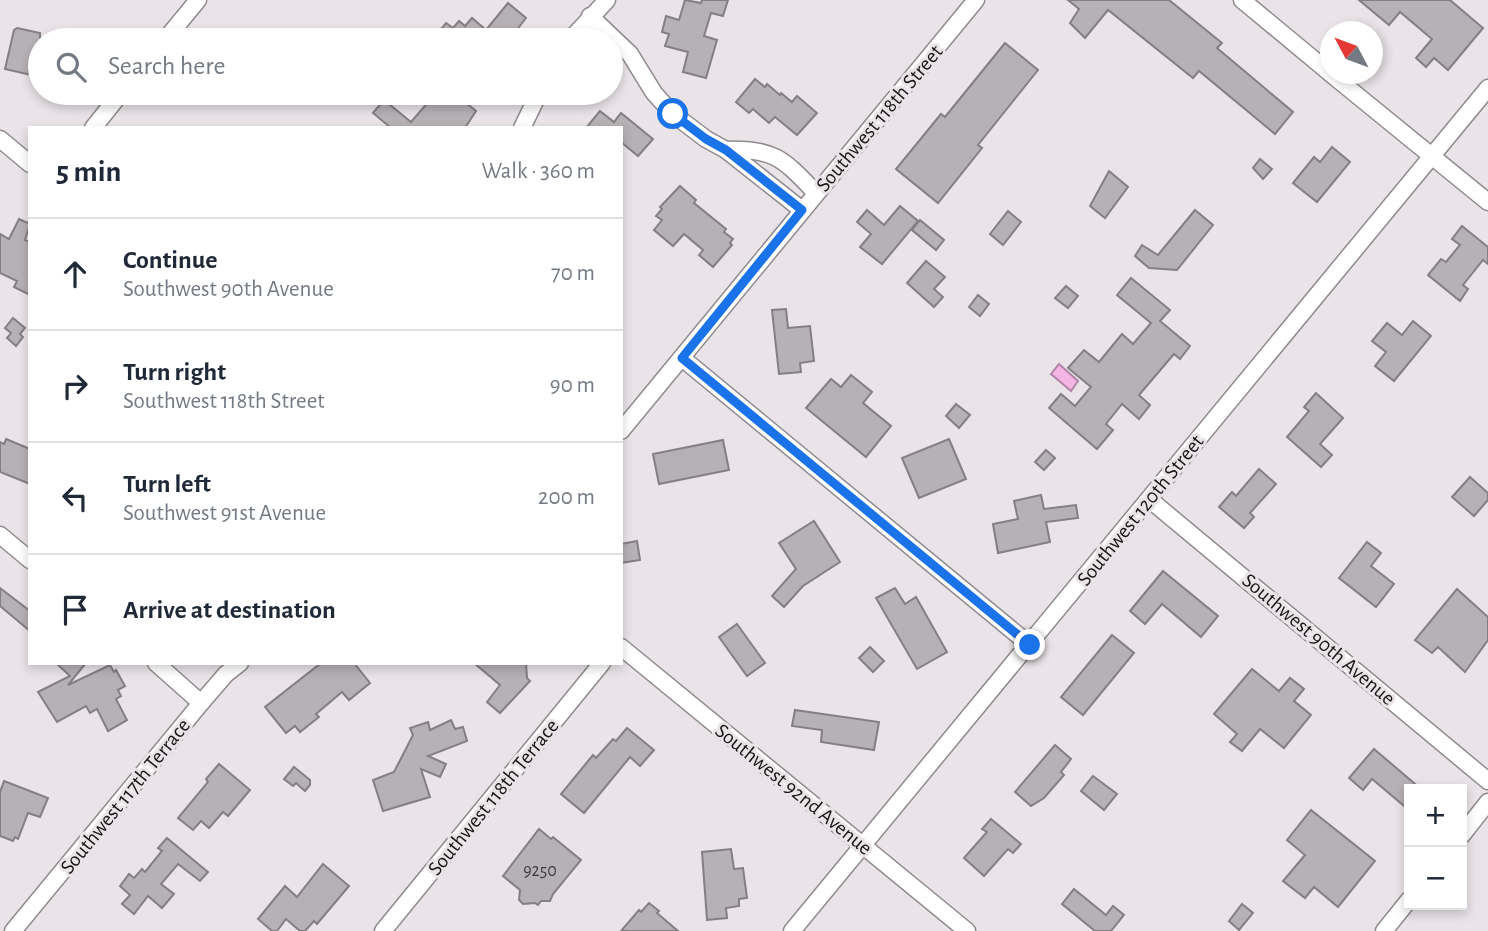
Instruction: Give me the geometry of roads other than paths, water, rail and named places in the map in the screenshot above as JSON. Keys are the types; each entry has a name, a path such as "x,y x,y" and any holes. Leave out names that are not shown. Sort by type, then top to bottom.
{"street":[{"path":"174,28 198,0"},
{"path":"580,28 607,0"},
{"name":"Southwest 118th Street","path":"623,429 976,0"},
{"path":"1242,0 1320,64"},
{"path":"590,16 603,28"},
{"path":"623,47 654,93 673,114 706,139 726,150 802,210"},
{"path":"1344,84 1488,202"},
{"name":"Southwest 120th Street","path":"792,931 1488,88"},
{"path":"95,126 111,105"},
{"path":"523,126 533,105"},
{"path":"0,139 28,162"},
{"path":"726,150 750,149 774,156 785,162 816,194"},
{"path":"682,358 1030,645"},
{"name":"Southwest 90th Avenue","path":"1149,499 1488,781"},
{"path":"0,535 28,558"},
{"name":"Southwest 92nd Avenue","path":"623,649 967,931"},
{"path":"158,665 201,703"},
{"name":"Southwest 117th Terrace","path":"13,931 201,703 237,665"},
{"name":"Southwest 118th Terrace","path":"383,931 600,665"},
{"path":"1467,829 1488,802"},
{"path":"1384,931 1404,906"}]}
